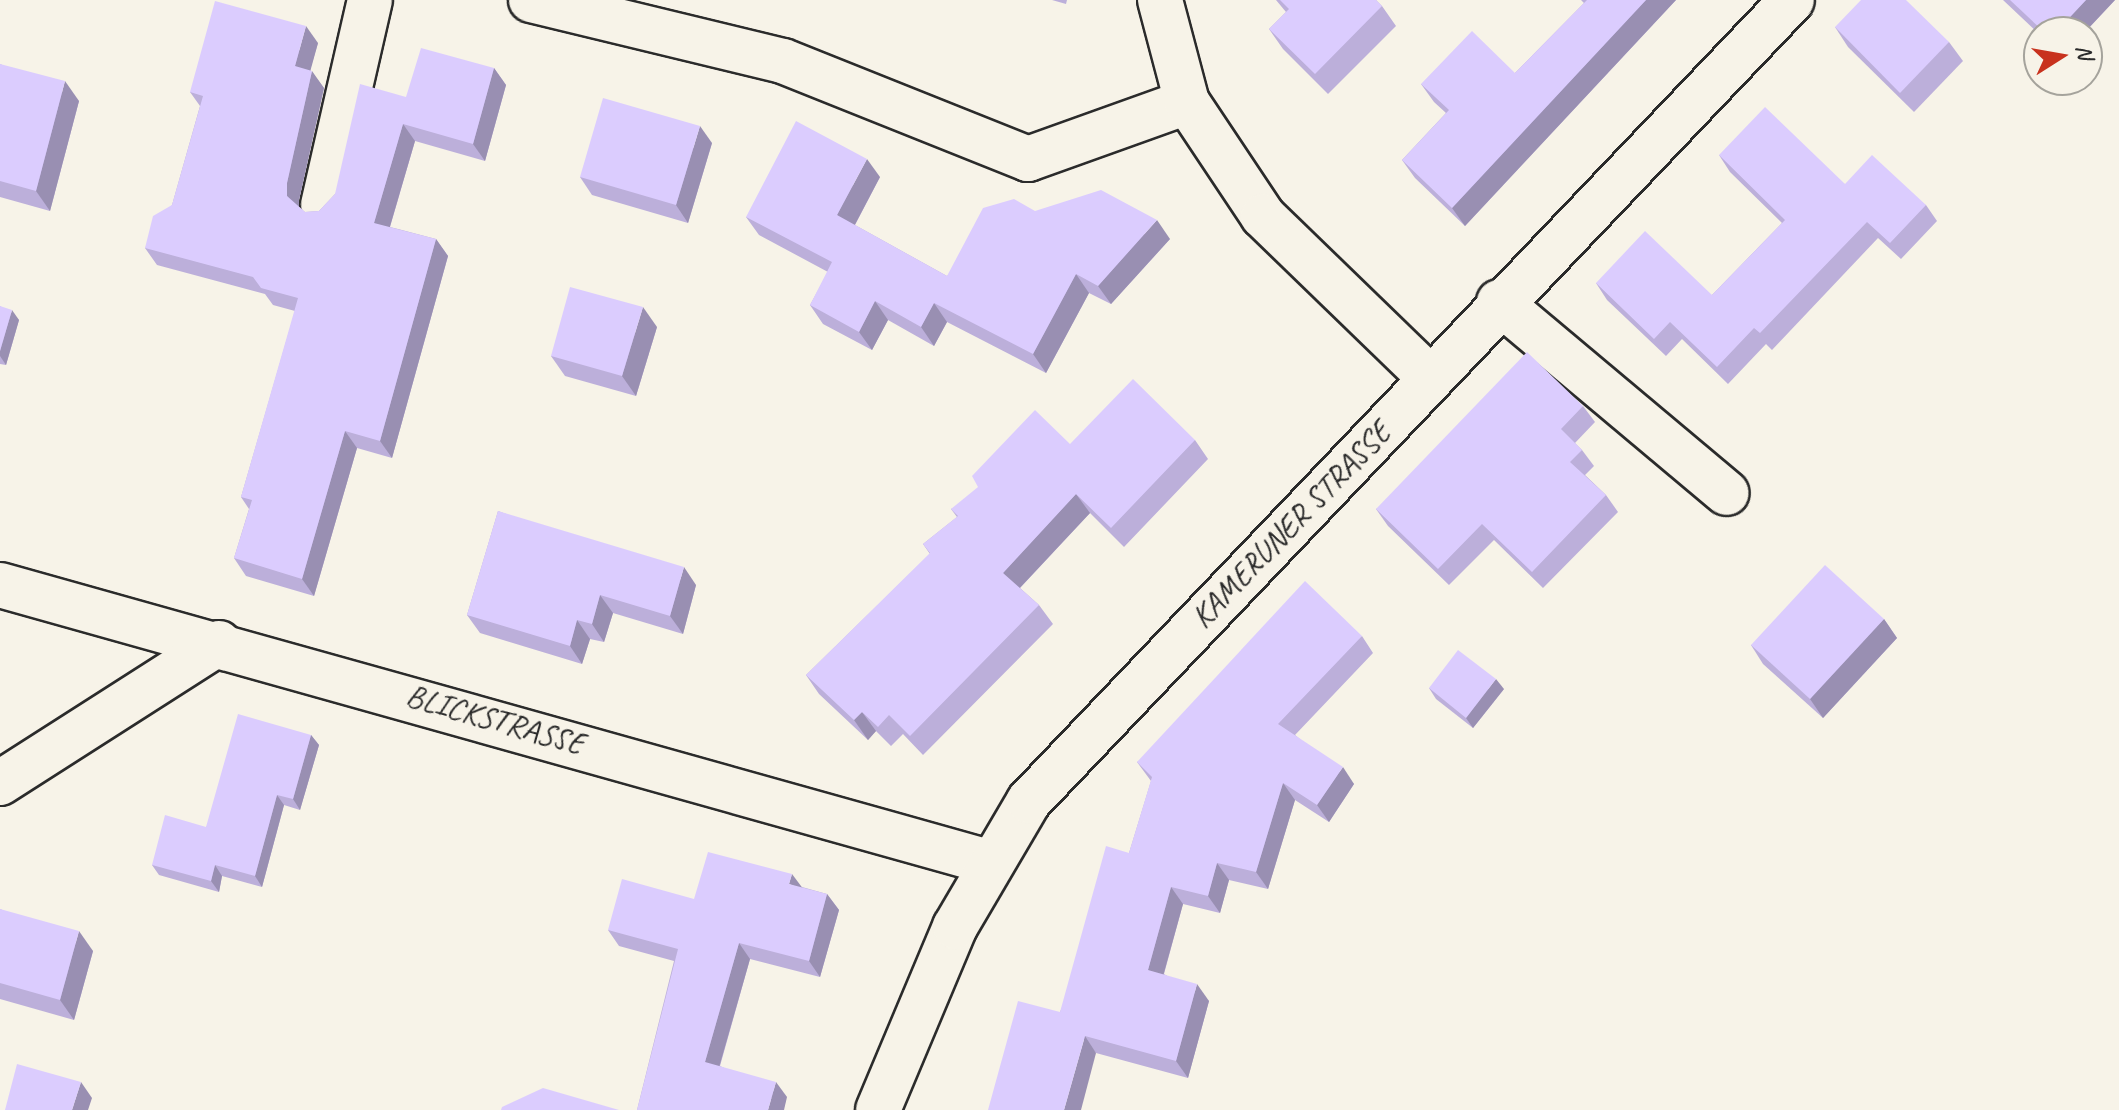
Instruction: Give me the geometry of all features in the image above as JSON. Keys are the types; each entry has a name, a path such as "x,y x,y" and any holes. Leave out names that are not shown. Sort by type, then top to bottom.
{"street":[{"path":"323,205 370,0"},
{"path":"531,0 783,61 1028,159 1187,102"},
{"path":"1160,0 1187,102 1263,216 1430,378"},
{"name":"KAMERUNER STRASSE","path":"878,1110 989,862 1029,801 1499,302 1792,0"},
{"path":"1499,302 1727,493"},
{"name":"BLICKSTRASSE","path":"0,585 219,643 989,862"},
{"path":"0,783 219,643"}],"building":[{"path":"1280,0 1376,0 1382,6 1315,74 1269,29 1289,9"},
{"path":"1587,0 1646,0 1452,208 1402,160 1449,110 1421,84 1472,31 1515,73"},
{"path":"1861,0 1906,0 1949,42 1900,93 1835,27"},
{"path":"2010,0 2086,0 2071,16 2027,16"},
{"path":"215,1 306,26 295,66 312,71 287,183 287,196 305,212 319,211 335,194 360,84 406,97 421,48 494,68 473,144 403,124 374,223 436,239 380,441 345,431 302,579 234,558 252,500 241,497 298,298 261,288 253,277 145,248 153,216 172,205 203,96 190,92"},
{"path":"0,64 65,81 36,191 0,181"},
{"path":"603,98 700,126 676,205 580,177"},
{"path":"1765,107 1845,184 1872,155 1926,205 1890,243 1867,222 1760,333 1754,328 1717,367 1670,322 1654,339 1596,283 1645,231 1712,295 1785,220 1719,155"},
{"path":"796,121 867,159 837,215 947,276 983,208 1014,199 1035,211 1101,190 1157,220 1098,286 1076,274 1033,354 934,303 921,327 875,301 859,332 810,305 832,262 746,217"},
{"path":"570,287 643,307 622,376 551,356"},
{"path":"0,306 12,310 0,351"},
{"path":"1527,352 1583,406 1561,429 1582,450 1570,462 1606,495 1532,572 1482,524 1438,569 1376,509"},
{"path":"1133,379 1195,440 1111,528 1076,494 1003,573 1039,605 910,736 889,715 878,727 862,712 854,720 806,675 930,553 923,544 958,516 951,509 978,487 972,476 1035,410 1070,444"},
{"path":"498,511 684,567 670,616 600,595 592,624 577,620 570,646 467,615"},
{"path":"1825,565 1884,619 1810,699 1751,645"},
{"path":"1305,581 1362,636 1278,724 1343,767 1317,805 1283,783 1256,872 1217,863 1208,896 1171,887 1148,970 1197,984 1176,1061 1085,1036 1064,1110 988,1110 1018,1001 1060,1012 1106,846 1129,853 1152,777 1137,762"},
{"path":"1458,650 1496,679 1466,718 1429,688"},
{"path":"238,714 311,735 293,799 277,795 255,876 215,865 211,881 152,865 165,815 206,827"},
{"path":"708,852 792,874 789,884 827,894 809,961 739,943 705,1062 776,1082 768,1110 637,1110 678,949 608,930 622,879 694,899"},
{"path":"0,909 79,931 60,1000 0,983"},
{"path":"17,1064 81,1082 72,1110 5,1110"},
{"path":"543,1088 619,1110 501,1110"}]}
